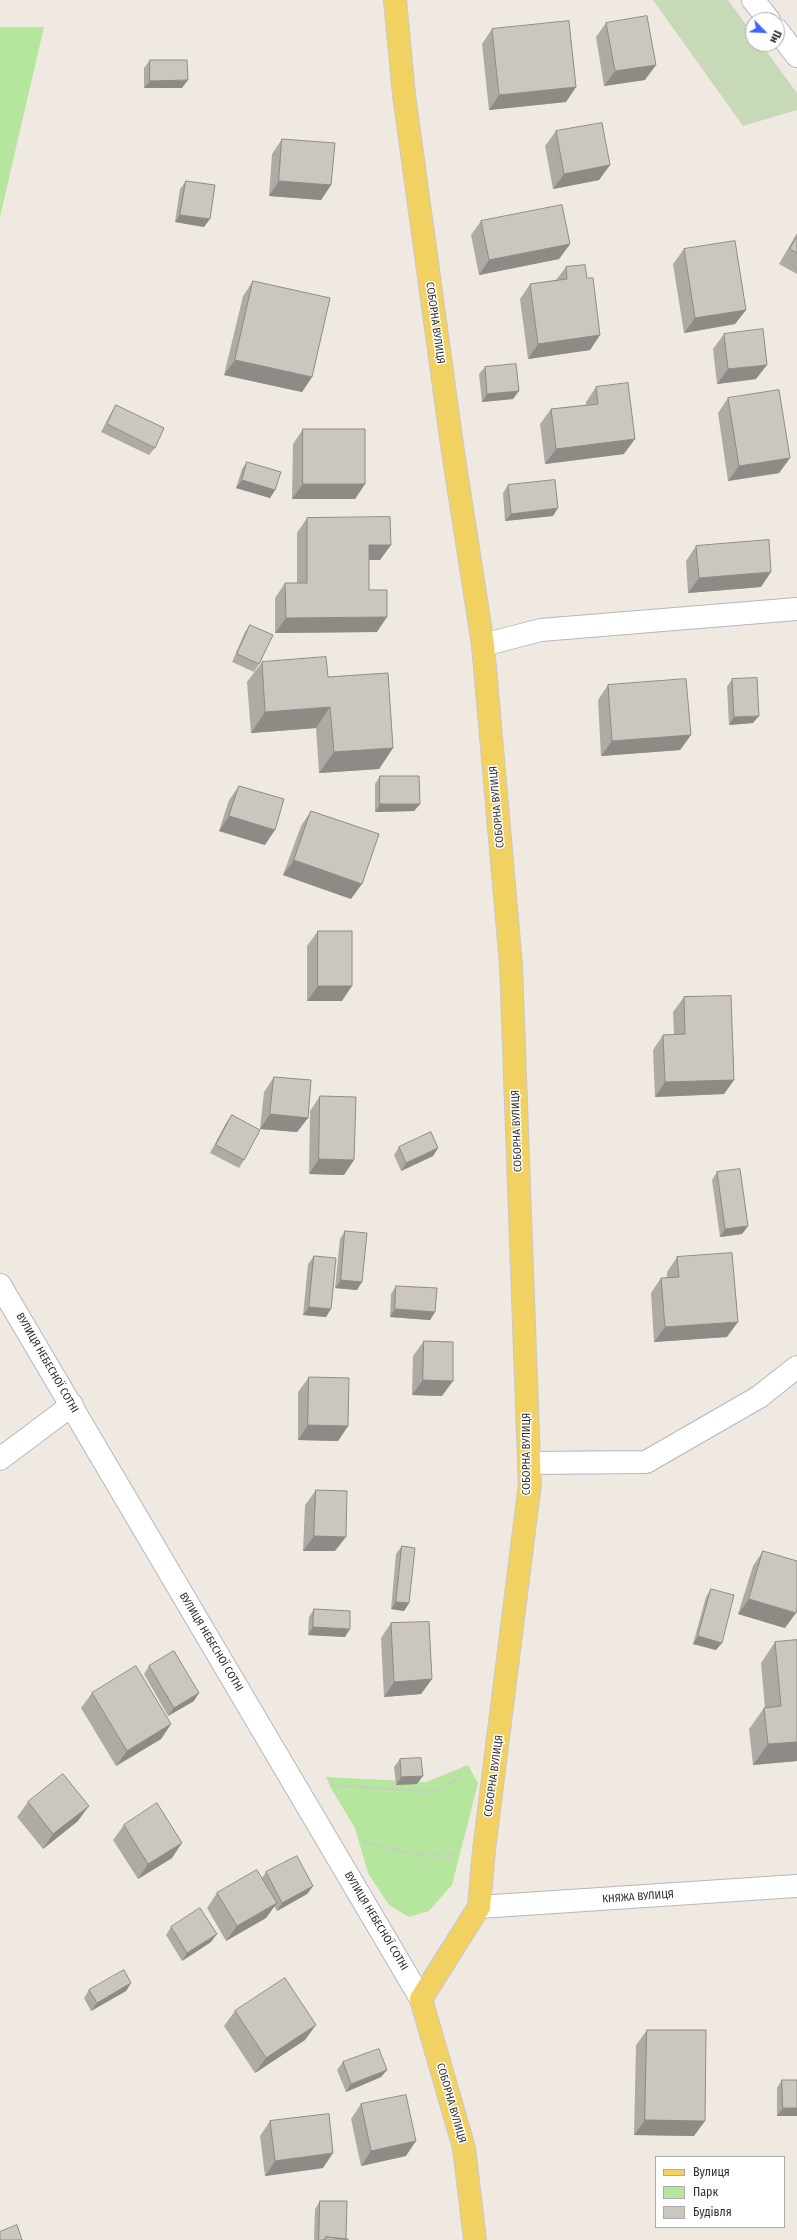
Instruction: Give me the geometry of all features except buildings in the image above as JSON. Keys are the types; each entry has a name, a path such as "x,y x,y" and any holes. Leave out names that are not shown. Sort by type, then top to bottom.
{"main road":[{"name":"СОБОРНА ВУЛИЦЯ","path":"395,0 404,95 454,459 483,644 511,965 530,1483 484,1850 479,1906 421,1999 464,2148 475,2240"}],"street":[{"path":"753,0 763,12"},
{"path":"785,40 797,56"},
{"path":"483,644 541,630 797,609"},
{"name":"ВУЛИЦЯ НЕБЕСНОЇ СОТНІ","path":"0,1285 421,1999"},
{"path":"529,1463 646,1462 759,1397 797,1367"},
{"path":"0,1459 72,1405"},
{"name":"КНЯЖА ВУЛИЦЯ","path":"479,1906 797,1886"}],"path":[{"path":"322,1785 434,1792 497,1755"},
{"path":"362,1842 396,1851 441,1857 484,1850"}],"green space":[{"path":"653,0 728,0 745,23 745,52 767,52 797,93 797,110 743,126"},
{"path":"0,27 44,27 0,217"},
{"path":"468,1765 478,1783 452,1885 429,1911 409,1917 389,1905 368,1873 355,1828 332,1790 326,1777 426,1782"}]}
